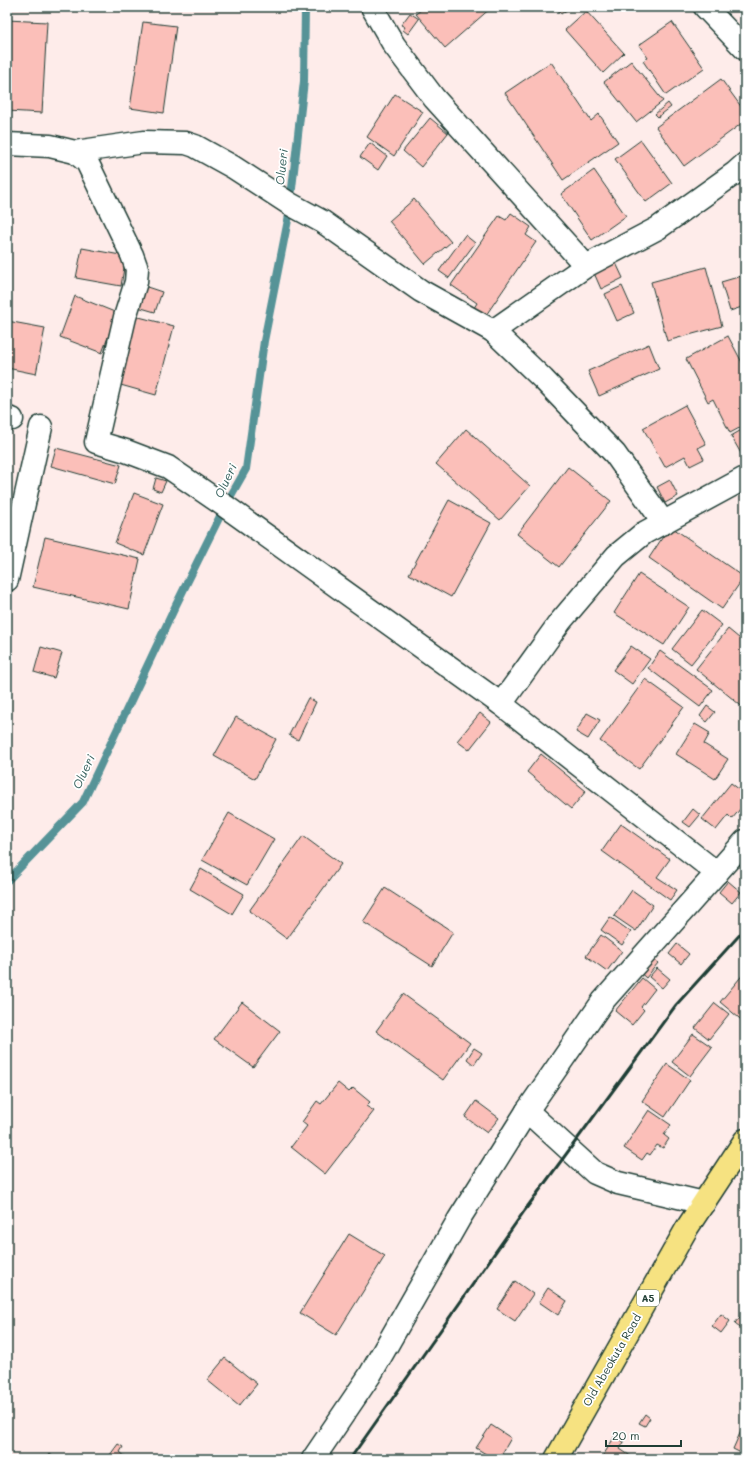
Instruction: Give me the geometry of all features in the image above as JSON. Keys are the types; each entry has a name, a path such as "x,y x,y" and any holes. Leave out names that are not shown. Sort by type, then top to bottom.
{"highway":[{"name":"Old Abeokuta Road","path":"556,1459 687,1228 745,1140"}],"street":[{"path":"372,7 394,45 434,98 586,266"},
{"path":"706,7 745,49"},
{"path":"7,144 50,146 75,152 144,142 186,143 196,146 233,167 290,204 323,222 421,291 493,331 543,379 615,454 664,523"},
{"path":"75,152 87,162 137,269 136,282 126,316 96,442 126,451 168,468 225,506 501,704 717,873"},
{"path":"493,331 586,266 658,228 736,173 745,164"},
{"path":"7,580 41,427"},
{"path":"501,704 560,622 616,556 644,533 745,478"},
{"path":"313,1459 370,1374 459,1219 527,1111 604,1001 745,841"},
{"path":"527,1111 595,1173 618,1183 704,1203"}],"building":[{"path":"424,7 492,7 445,48 416,14"},
{"path":"556,7 571,7 561,14"},
{"path":"586,11 624,53 603,73 565,30"},
{"path":"410,13 419,19 408,34 403,30 405,27 401,25"},
{"path":"7,20 47,22 42,113 7,111"},
{"path":"143,22 176,26 164,113 130,108"},
{"path":"672,22 704,68 666,95 643,61 648,58 639,45"},
{"path":"631,61 663,101 636,122 604,82"},
{"path":"551,62 591,121 599,114 618,142 563,180 505,93"},
{"path":"721,79 745,112 745,121 684,166 656,127"},
{"path":"395,94 423,112 394,156 367,137"},
{"path":"668,103 671,107 658,117 655,114"},
{"path":"430,118 448,133 421,167 403,151"},
{"path":"641,140 672,183 646,202 615,159"},
{"path":"370,143 387,156 378,170 360,157"},
{"path":"594,170 626,216 592,240 561,194"},
{"path":"414,199 451,242 425,264 389,221"},
{"path":"511,213 531,227 526,235 536,242 484,318 472,311 477,303 451,285 499,216 506,220"},
{"path":"465,235 475,243 449,278 439,271"},
{"path":"82,248 126,256 121,286 76,278"},
{"path":"616,263 623,278 601,289 594,273"},
{"path":"706,267 722,326 667,341 651,282"},
{"path":"745,275 745,306 730,311 721,282"},
{"path":"138,284 162,292 155,312 131,305"},
{"path":"622,286 634,313 617,321 605,294"},
{"path":"75,296 117,313 102,353 60,337"},
{"path":"135,316 174,326 156,395 117,384"},
{"path":"7,321 45,328 36,374 7,368"},
{"path":"728,336 745,368 745,425 730,433 713,399 708,402 686,359"},
{"path":"649,344 659,369 599,396 588,371"},
{"path":"685,405 706,444 698,448 704,459 690,466 685,456 665,467 643,428"},
{"path":"745,428 745,456 743,457 731,436"},
{"path":"466,429 530,486 500,520 436,464"},
{"path":"56,448 121,465 115,484 51,466"},
{"path":"568,467 611,501 559,567 517,534"},
{"path":"156,478 166,481 161,492 153,489"},
{"path":"670,480 678,496 665,503 657,487"},
{"path":"134,493 163,504 144,555 115,543"},
{"path":"449,500 491,523 451,597 409,574"},
{"path":"670,526 744,577 722,609 649,558"},
{"path":"45,537 140,559 129,609 33,587"},
{"path":"639,574 689,607 664,645 614,613"},
{"path":"702,610 722,625 691,664 672,649"},
{"path":"728,629 745,643 745,709 696,669"},
{"path":"631,646 650,659 632,684 613,670"},
{"path":"41,647 62,653 54,678 34,672"},
{"path":"660,651 713,690 700,707 648,668"},
{"path":"645,679 684,707 639,769 600,741"},
{"path":"308,698 316,702 298,740 289,735"},
{"path":"707,706 715,712 707,722 700,716"},
{"path":"480,713 491,722 469,750 457,741"},
{"path":"587,713 600,720 588,739 576,732"},
{"path":"236,717 276,739 255,779 214,756"},
{"path":"695,724 710,733 704,744 728,759 715,779 676,754"},
{"path":"541,754 586,791 571,809 527,772"},
{"path":"731,783 745,794 742,799 745,803 732,819 728,815 716,830 702,819"},
{"path":"693,809 700,815 690,827 683,822"},
{"path":"229,813 274,839 247,885 202,860"},
{"path":"621,824 670,859 657,877 677,890 670,900 602,851"},
{"path":"303,836 341,864 287,939 249,911"},
{"path":"201,869 244,894 232,914 190,889"},
{"path":"728,881 741,892 732,903 719,892"},
{"path":"385,888 453,932 432,966 363,922"},
{"path":"632,890 653,905 636,931 614,916"},
{"path":"610,917 631,932 622,945 601,930"},
{"path":"601,935 622,951 607,971 586,956"},
{"path":"677,944 689,954 681,964 669,954"},
{"path":"650,956 658,963 646,978 638,971"},
{"path":"657,968 670,979 662,988 649,977"},
{"path":"745,972 745,1023 720,1002"},
{"path":"642,978 655,989 641,1007 644,1010 632,1025 615,1011"},
{"path":"403,994 470,1043 443,1080 376,1031"},
{"path":"242,1002 280,1031 253,1067 214,1039"},
{"path":"715,1003 729,1014 709,1039 695,1028"},
{"path":"693,1034 712,1047 690,1076 672,1062"},
{"path":"474,1048 482,1053 474,1065 467,1059"},
{"path":"667,1064 690,1080 665,1117 642,1101"},
{"path":"338,1083 349,1092 353,1088 370,1102 366,1106 374,1111 325,1174 291,1147 307,1126 302,1122 317,1101 321,1104"},
{"path":"476,1101 499,1118 487,1133 465,1117"},
{"path":"649,1110 671,1125 664,1135 669,1139 663,1148 657,1145 650,1155 647,1153 642,1160 624,1148"},
{"path":"349,1234 385,1256 336,1335 300,1313"},
{"path":"515,1281 533,1294 515,1321 497,1309"},
{"path":"548,1288 567,1301 558,1315 539,1302"},
{"path":"745,1311 745,1331 735,1323"},
{"path":"721,1314 730,1321 721,1333 712,1326"},
{"path":"225,1358 257,1384 239,1406 207,1380"},
{"path":"645,1414 650,1418 645,1426 639,1423"},
{"path":"745,1422 745,1455 733,1449"},
{"path":"491,1425 511,1438 499,1459 494,1459 476,1448"},
{"path":"615,1436 624,1442 620,1449 632,1457 631,1459 601,1459"},
{"path":"118,1444 123,1447 120,1452 128,1459 107,1459"},
{"path":"50,1454 56,1459 46,1459"}],"waterway":[{"name":"Olueri","path":"7,881 83,802 176,605 225,506 246,469 264,341 289,215 304,81 305,7"}],"railway":[{"path":"350,1459 525,1210 676,1005 745,929"}]}
